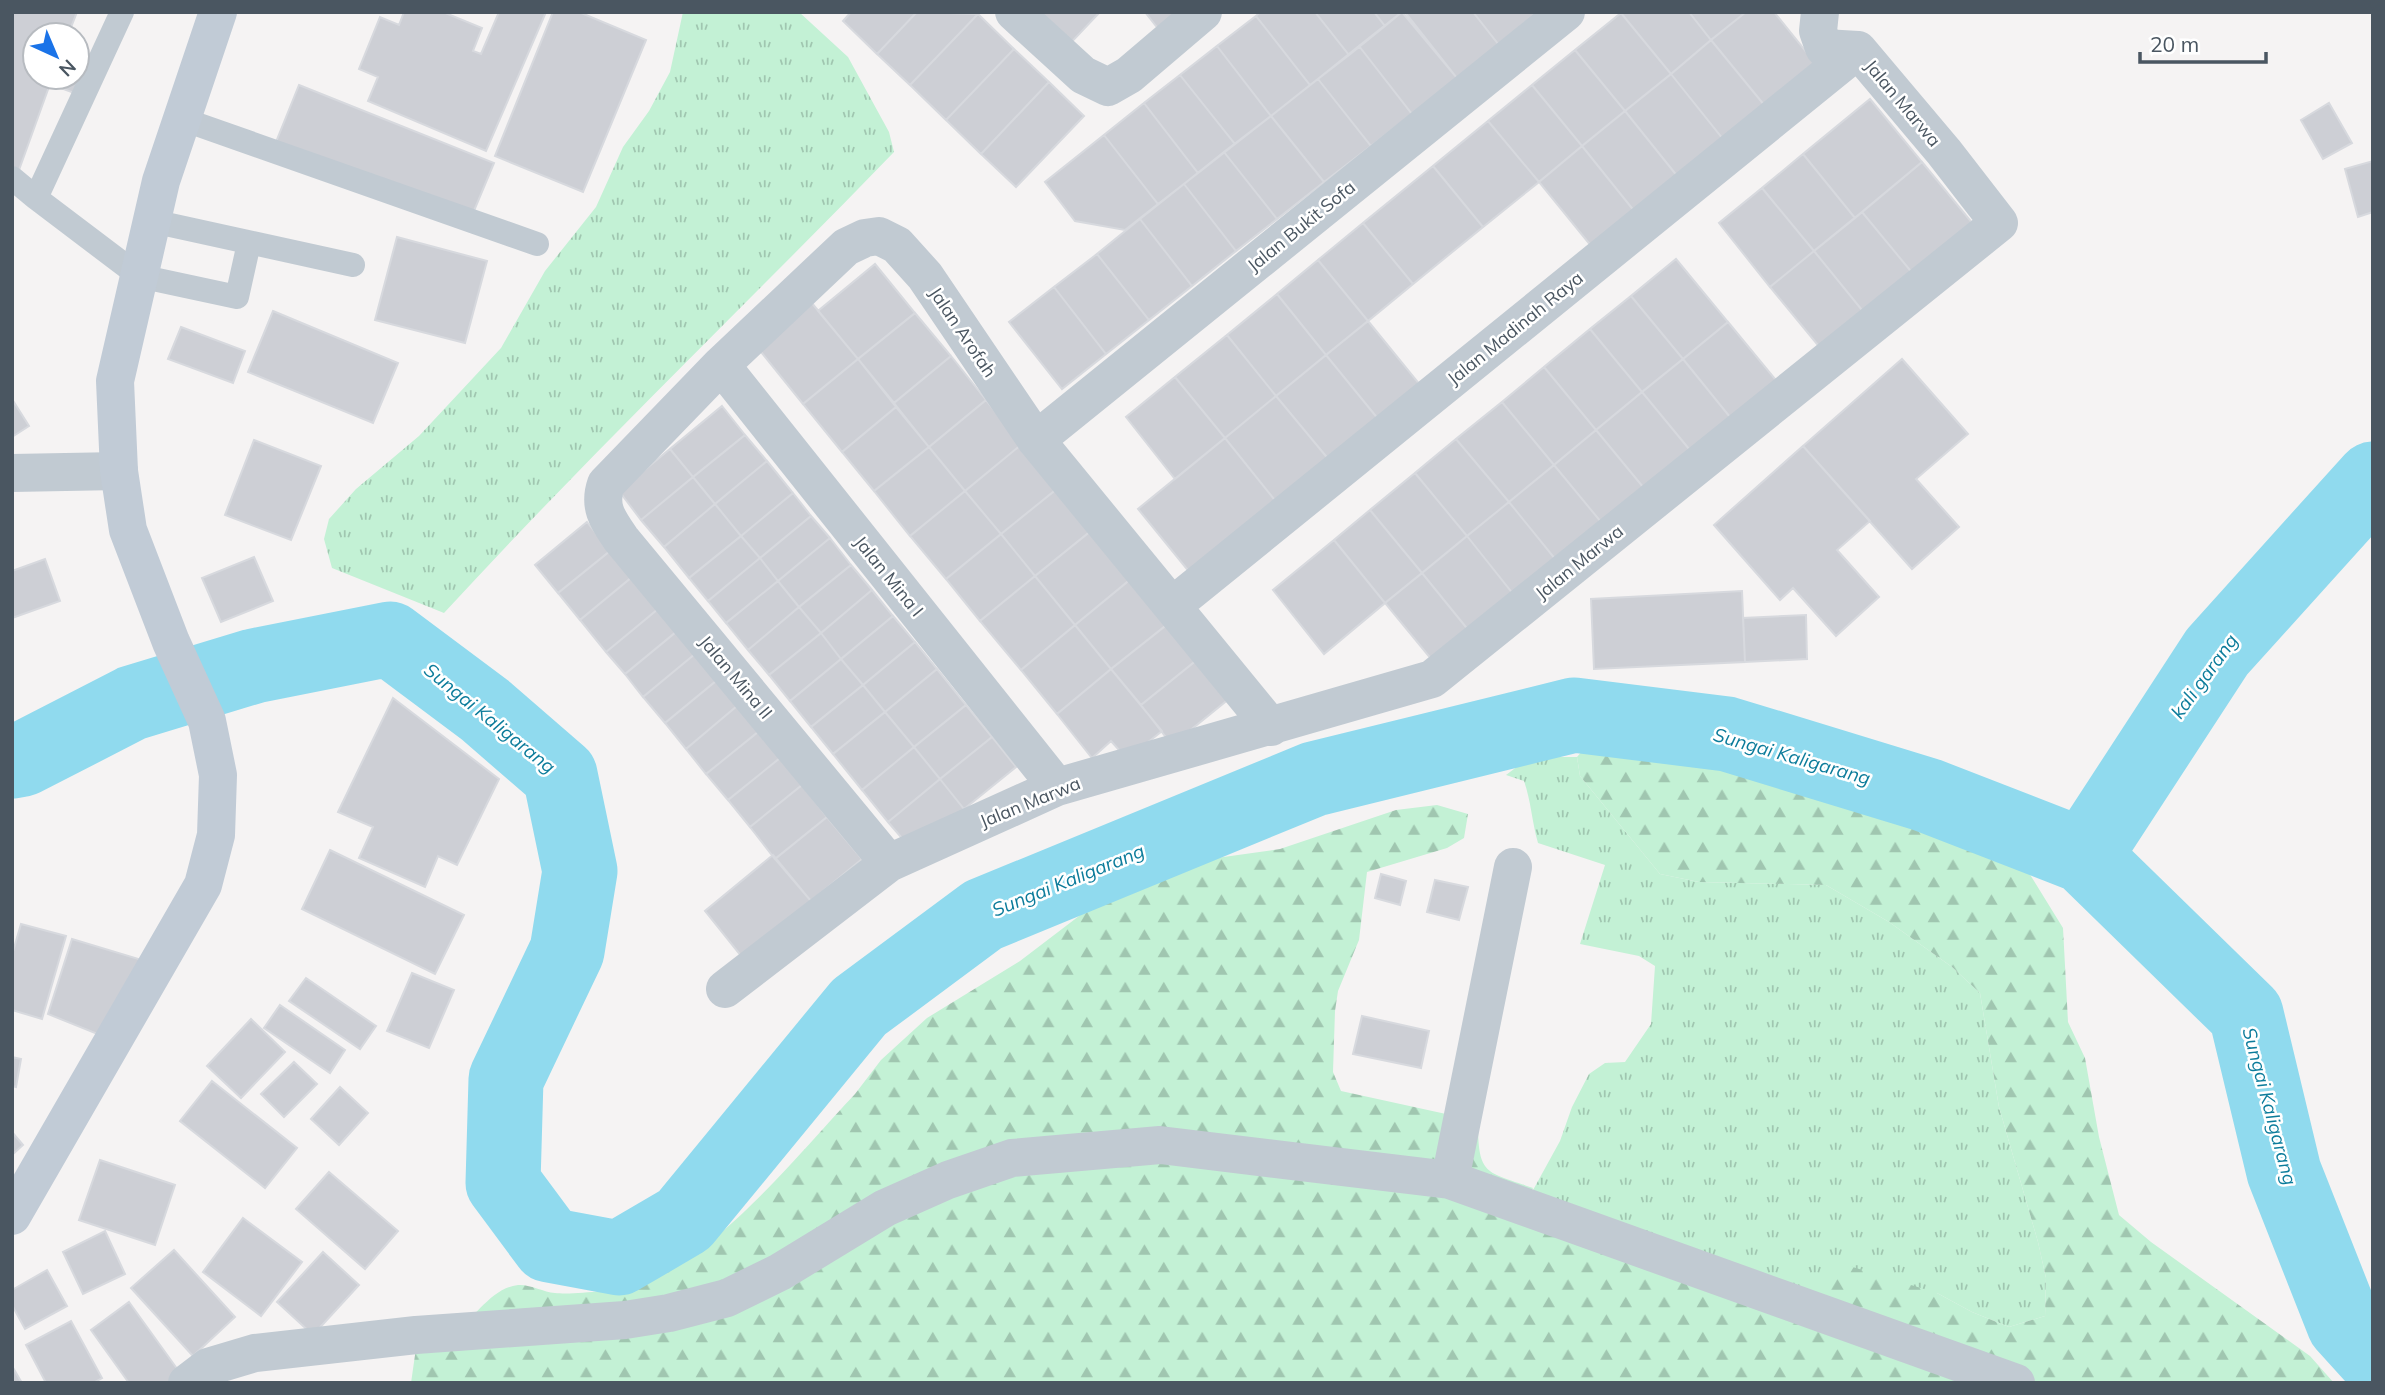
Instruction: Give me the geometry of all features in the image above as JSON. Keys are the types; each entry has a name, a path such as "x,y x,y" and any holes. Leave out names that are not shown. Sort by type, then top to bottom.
{"main road":[{"path":"12,1216 203,885 216,835 218,775 207,721 171,642 128,530 119,471 115,381 161,181 218,12"}],"street":[{"path":"1014,12 1083,75 1108,87 1129,75 1203,12"},
{"name":"Jalan Bukit Sofa","path":"1036,440 1566,12"},
{"path":"1820,12 1818,31 1824,48 1858,50"},
{"name":"Jalan Madinah Raya","path":"1172,606 1858,50"},
{"name":"Jalan Marwa","path":"724,989 889,863 1057,787 1432,679 1999,223 1944,152 1858,50"},
{"name":"Jalan Arofah","path":"606,484 721,365 846,247 865,238 879,236 897,246 925,276 1036,440 1271,727"},
{"name":"Jalan Mina I","path":"721,365 1057,787"},
{"path":"12,473 119,471"},
{"name":"Jalan Mina II","path":"606,484 600,499 606,517 621,539 889,863"},
{"path":"1450,1180 1513,867"},
{"path":"187,1383 208,1367 255,1353 416,1335 625,1320 669,1313 727,1298 780,1272 885,1208 948,1180 1012,1158 1160,1145 1450,1180 2016,1383"}],"lane":[{"path":"36,198 122,12"},
{"path":"182,119 537,244"},
{"path":"12,178 139,276 237,297 249,243"},
{"path":"152,221 353,265"}],"green space":[{"path":"683,12 799,12 848,57 889,132 894,152 555,496 444,613 332,568 324,539 329,519 356,489 419,436 501,348 545,271 596,207 623,147 649,111 670,72"},
{"path":"1606,739 1684,742 1759,758 1902,799 2021,860 2063,928 2068,1022 2085,1058 2099,1137 2119,1215 2151,1242 2310,1356 2334,1383 411,1383 417,1341 453,1331 508,1287 523,1285 563,1293 617,1289 664,1273 694,1254 724,1230 782,1174 855,1094 881,1060 927,1018 1020,961 1121,884 1202,860 1280,849 1396,810 1437,805 1468,814 1464,838 1447,848 1367,872 1359,940 1338,991 1335,1011 1333,1072 1341,1091 1478,1121 1480,1152 1488,1169 1533,1188 1521,1211 1789,1309 1843,1264 1937,1293 1972,1312 2009,1327 2045,1316 2046,1278 1999,1107 1980,993 1952,967 1889,922 1826,885 1699,882 1660,874 1580,776 1577,757 1589,743"},
{"path":"1530,757 1577,757 1580,776 1660,874 1699,882 1826,885 1889,922 1952,967 1980,993 1999,1107 2046,1278 2045,1316 2009,1327 1972,1312 1937,1293 1789,1309 1521,1212 1560,1141 1572,1107 1589,1074 1605,1063 1625,1062 1651,1024 1655,966 1639,956 1580,944 1605,865 1538,843 1524,781 1506,775"}],"building":[{"path":"12,12 77,12 73,21 21,21 21,91 47,91 19,170 12,167"},
{"path":"404,12 443,12 482,28 473,51 481,54 499,12 546,12 486,151 368,101 378,77 359,69 380,17 399,25"},
{"path":"553,12 579,12 646,40 583,192 495,156"},
{"path":"851,12 917,12 877,54 843,21"},
{"path":"917,12 978,14 910,85 877,54"},
{"path":"1041,12 1100,12 1065,49"},
{"path":"1145,12 1183,12 1160,31"},
{"path":"1260,12 1315,12 1349,55 1310,85 1256,16"},
{"path":"1315,12 1374,12 1385,26 1349,55"},
{"path":"1374,12 1402,12 1385,26"},
{"path":"1402,12 1457,78 1412,114 1359,46"},
{"path":"1405,12 1473,12 1499,45 1457,78"},
{"path":"1473,12 1537,12 1499,45"},
{"path":"1689,12 1746,12 1711,40"},
{"path":"1689,12 1711,40 1671,74 1621,13"},
{"path":"1746,12 1774,12 1816,64 1765,106 1711,40"},
{"path":"1621,13 1671,74 1625,111 1575,50"},
{"path":"978,14 1014,49 946,120 910,85"},
{"path":"1256,16 1310,85 1271,116 1217,46"},
{"path":"1711,40 1765,106 1723,139 1671,74"},
{"path":"1217,46 1271,116 1235,144 1180,75"},
{"path":"1359,46 1412,114 1371,146 1318,79"},
{"path":"1014,49 1049,82 981,154 946,120"},
{"path":"1575,50 1625,111 1582,146 1532,85"},
{"path":"91,54 100,58 91,81"},
{"path":"1671,74 1723,139 1678,177 1625,111"},
{"path":"1180,75 1235,144 1198,173 1144,103"},
{"path":"1318,79 1371,146 1324,182 1271,116"},
{"path":"1049,82 1084,116 1016,187 981,154"},
{"path":"299,85 494,163 466,230 272,152"},
{"path":"1532,85 1582,146 1539,182 1488,121"},
{"path":"69,91 87,91 85,97"},
{"path":"1870,99 1922,162 1855,218 1803,154"},
{"path":"1144,103 1198,173 1158,204 1104,135"},
{"path":"2329,103 2352,143 2323,159 2301,120"},
{"path":"1625,111 1678,177 1635,212 1582,146"},
{"path":"1271,116 1324,182 1277,219 1224,152"},
{"path":"1488,121 1539,182 1483,227 1433,166"},
{"path":"1104,135 1158,204 1125,230 1075,221 1045,182"},
{"path":"1582,146 1635,212 1592,247 1539,182"},
{"path":"1224,152 1277,219 1236,251 1184,184"},
{"path":"1803,154 1855,218 1814,251 1762,188"},
{"path":"2373,161 2373,212 2358,217 2345,169"},
{"path":"1922,162 1974,225 1914,275 1862,212"},
{"path":"1433,166 1483,227 1413,284 1363,223"},
{"path":"1184,184 1236,251 1192,286 1140,219"},
{"path":"1762,188 1814,251 1770,287 1719,223"},
{"path":"1862,212 1914,275 1866,315 1814,251"},
{"path":"1140,219 1192,286 1149,320 1097,254"},
{"path":"1363,223 1413,284 1368,321 1318,260"},
{"path":"397,237 487,261 465,343 375,320"},
{"path":"1814,251 1866,315 1822,350 1770,287"},
{"path":"1097,254 1149,320 1106,354 1054,287"},
{"path":"1676,259 1728,322 1683,359 1631,296"},
{"path":"1318,260 1368,321 1326,355 1277,294"},
{"path":"875,264 915,313 858,359 818,311"},
{"path":"1054,287 1106,354 1062,389 1009,322"},
{"path":"1277,294 1326,355 1276,396 1227,335"},
{"path":"1631,296 1683,359 1642,392 1590,329"},
{"path":"811,302 858,359 803,404 757,347"},
{"path":"273,311 398,363 373,423 248,372"},
{"path":"915,313 951,356 894,403 858,359"},
{"path":"1368,321 1421,386 1379,420 1326,355"},
{"path":"1728,322 1780,385 1734,422 1683,359"},
{"path":"181,327 245,351 233,383 168,359"},
{"path":"1590,329 1642,392 1596,430 1544,367"},
{"path":"1227,335 1276,396 1225,438 1175,377"},
{"path":"1326,355 1379,420 1330,461 1276,396"},
{"path":"951,356 986,400 929,447 894,403"},
{"path":"858,359 896,407 842,452 803,404"},
{"path":"1683,359 1734,422 1694,455 1642,392"},
{"path":"1902,359 1968,434 1916,479 1959,527 1912,569 1803,446"},
{"path":"1544,367 1596,430 1554,465 1502,402"},
{"path":"1175,377 1225,438 1175,479 1126,417"},
{"path":"1642,392 1694,455 1648,493 1596,430"},
{"path":"1276,396 1330,461 1278,504 1225,438"},
{"path":"12,399 29,426 12,437"},
{"path":"986,400 1022,444 965,491 929,447"},
{"path":"1502,402 1554,465 1509,502 1456,439"},
{"path":"722,406 745,435 693,477 670,449"},
{"path":"896,407 929,447 874,491 842,452"},
{"path":"1596,430 1648,493 1606,528 1554,465"},
{"path":"745,435 767,461 715,504 693,477"},
{"path":"1225,438 1278,504 1191,574 1138,509"},
{"path":"1456,439 1509,502 1467,536 1415,473"},
{"path":"254,440 321,466 291,540 225,515"},
{"path":"1022,444 1058,488 1001,534 965,491"},
{"path":"1803,446 1870,521 1837,550 1879,597 1836,636 1793,588 1780,600 1714,525"},
{"path":"929,447 965,491 910,536 874,491"},
{"path":"670,449 693,477 641,520 619,491"},
{"path":"767,461 793,493 741,536 715,504"},
{"path":"1554,465 1606,528 1560,565 1509,502"},
{"path":"1415,473 1467,536 1422,573 1370,510"},
{"path":"693,477 715,504 664,547 641,520"},
{"path":"1058,488 1092,530 1035,576 1001,534"},
{"path":"965,491 1001,534 946,579 910,536"},
{"path":"793,493 811,516 760,558 741,536"},
{"path":"1509,502 1560,565 1518,600 1467,536"},
{"path":"715,504 741,536 689,578 664,547"},
{"path":"1370,510 1422,573 1385,603 1334,540"},
{"path":"811,516 830,538 778,581 760,558"},
{"path":"587,522 610,551 558,593 535,565"},
{"path":"1092,530 1132,578 1075,625 1035,576"},
{"path":"1001,534 1035,576 980,621 946,579"},
{"path":"741,536 760,558 708,601 689,578"},
{"path":"1467,536 1518,600 1474,637 1422,573"},
{"path":"830,538 851,565 799,607 778,581"},
{"path":"1334,540 1385,603 1324,654 1273,590"},
{"path":"610,551 632,577 580,620 558,593"},
{"path":"254,557 273,601 221,622 202,578"},
{"path":"760,558 778,581 726,623 708,601"},
{"path":"45,559 60,601 12,618 12,571"},
{"path":"851,565 872,590 821,633 799,607"},
{"path":"1422,573 1474,637 1437,666 1385,603"},
{"path":"1035,576 1075,625 1021,670 980,621"},
{"path":"632,577 658,609 606,652 580,620"},
{"path":"1132,578 1169,623 1111,669 1075,625"},
{"path":"778,581 799,607 748,650 726,623"},
{"path":"872,590 893,616 841,659 821,633"},
{"path":"1742,591 1745,662 1594,669 1591,599"},
{"path":"799,607 821,633 769,675 748,650"},
{"path":"658,609 676,632 625,674 606,652"},
{"path":"1806,615 1807,659 1745,662 1743,618"},
{"path":"893,616 915,642 863,685 841,659"},
{"path":"1169,623 1198,659 1141,705 1111,669"},
{"path":"1075,625 1111,669 1057,714 1021,670"},
{"path":"676,632 695,654 643,697 625,674"},
{"path":"821,633 841,659 790,701 769,675"},
{"path":"915,642 937,669 885,712 863,685"},
{"path":"695,654 716,681 665,723 643,697"},
{"path":"841,659 863,685 811,727 790,701"},
{"path":"1198,659 1230,698 1172,745 1141,705"},
{"path":"937,669 966,705 914,747 885,712"},
{"path":"1111,669 1162,731 1127,759 1111,741 1092,758 1057,714"},
{"path":"716,681 737,706 686,749 665,723"},
{"path":"863,685 885,712 833,754 811,727"},
{"path":"393,698 499,779 457,865 438,856 425,887 359,858 373,827 338,812"},
{"path":"966,705 992,737 940,779 914,747"},
{"path":"737,706 758,732 706,774 686,749"},
{"path":"885,712 914,747 862,790 833,754"},
{"path":"758,732 780,758 728,800 706,774"},
{"path":"992,737 1016,767 964,809 940,779"},
{"path":"914,747 940,779 888,822 862,790"},
{"path":"780,758 802,785 750,827 728,800"},
{"path":"940,779 964,809 914,852 888,822"},
{"path":"802,785 827,817 775,859 750,827"},
{"path":"827,817 862,859 811,901 775,859"},
{"path":"330,850 464,915 435,974 302,909"},
{"path":"773,855 811,901 742,957 705,911"},
{"path":"1381,874 1406,881 1400,905 1375,898"},
{"path":"1435,880 1468,887 1459,920 1427,912"},
{"path":"21,924 66,936 42,1019 12,1010 12,955"},
{"path":"72,939 142,960 105,1037 48,1014"},
{"path":"412,973 454,990 429,1048 387,1031"},
{"path":"306,978 376,1026 360,1049 289,1001"},
{"path":"280,1005 345,1050 330,1073 264,1028"},
{"path":"1362,1016 1429,1031 1421,1068 1353,1054"},
{"path":"251,1019 285,1052 241,1098 207,1066"},
{"path":"12,1057 21,1059 16,1087 12,1086"},
{"path":"294,1062 317,1084 284,1117 261,1094"},
{"path":"212,1081 297,1148 265,1188 180,1121"},
{"path":"340,1087 368,1113 339,1145 311,1119"},
{"path":"12,1132 23,1145 12,1155"},
{"path":"100,1160 175,1185 155,1245 79,1220"},
{"path":"329,1172 398,1231 365,1269 296,1209"},
{"path":"243,1218 302,1262 261,1316 203,1272"},
{"path":"105,1231 125,1274 83,1294 63,1252"},
{"path":"174,1250 235,1317 193,1356 131,1288"},
{"path":"323,1252 359,1285 313,1335 277,1302"},
{"path":"47,1270 67,1306 25,1329 12,1305 12,1290"},
{"path":"129,1302 183,1377 175,1383 129,1383 91,1330"},
{"path":"71,1321 102,1378 93,1383 46,1383 26,1345"},
{"path":"12,1366 22,1383 12,1383"}],"waterway":[{"name":"kali garang","path":"2084,856 2217,652 2373,479"},
{"name":"Sungai Kaligarang","path":"12,761 23,759 132,703 254,666 390,639 485,710 560,775 580,871 567,951 506,1079 503,1183 549,1245 619,1258 684,1220 859,1007 983,915 1314,779 1574,715 1727,734 1927,795 2084,856 2246,1014 2284,1172 2344,1324 2373,1356"}]}
